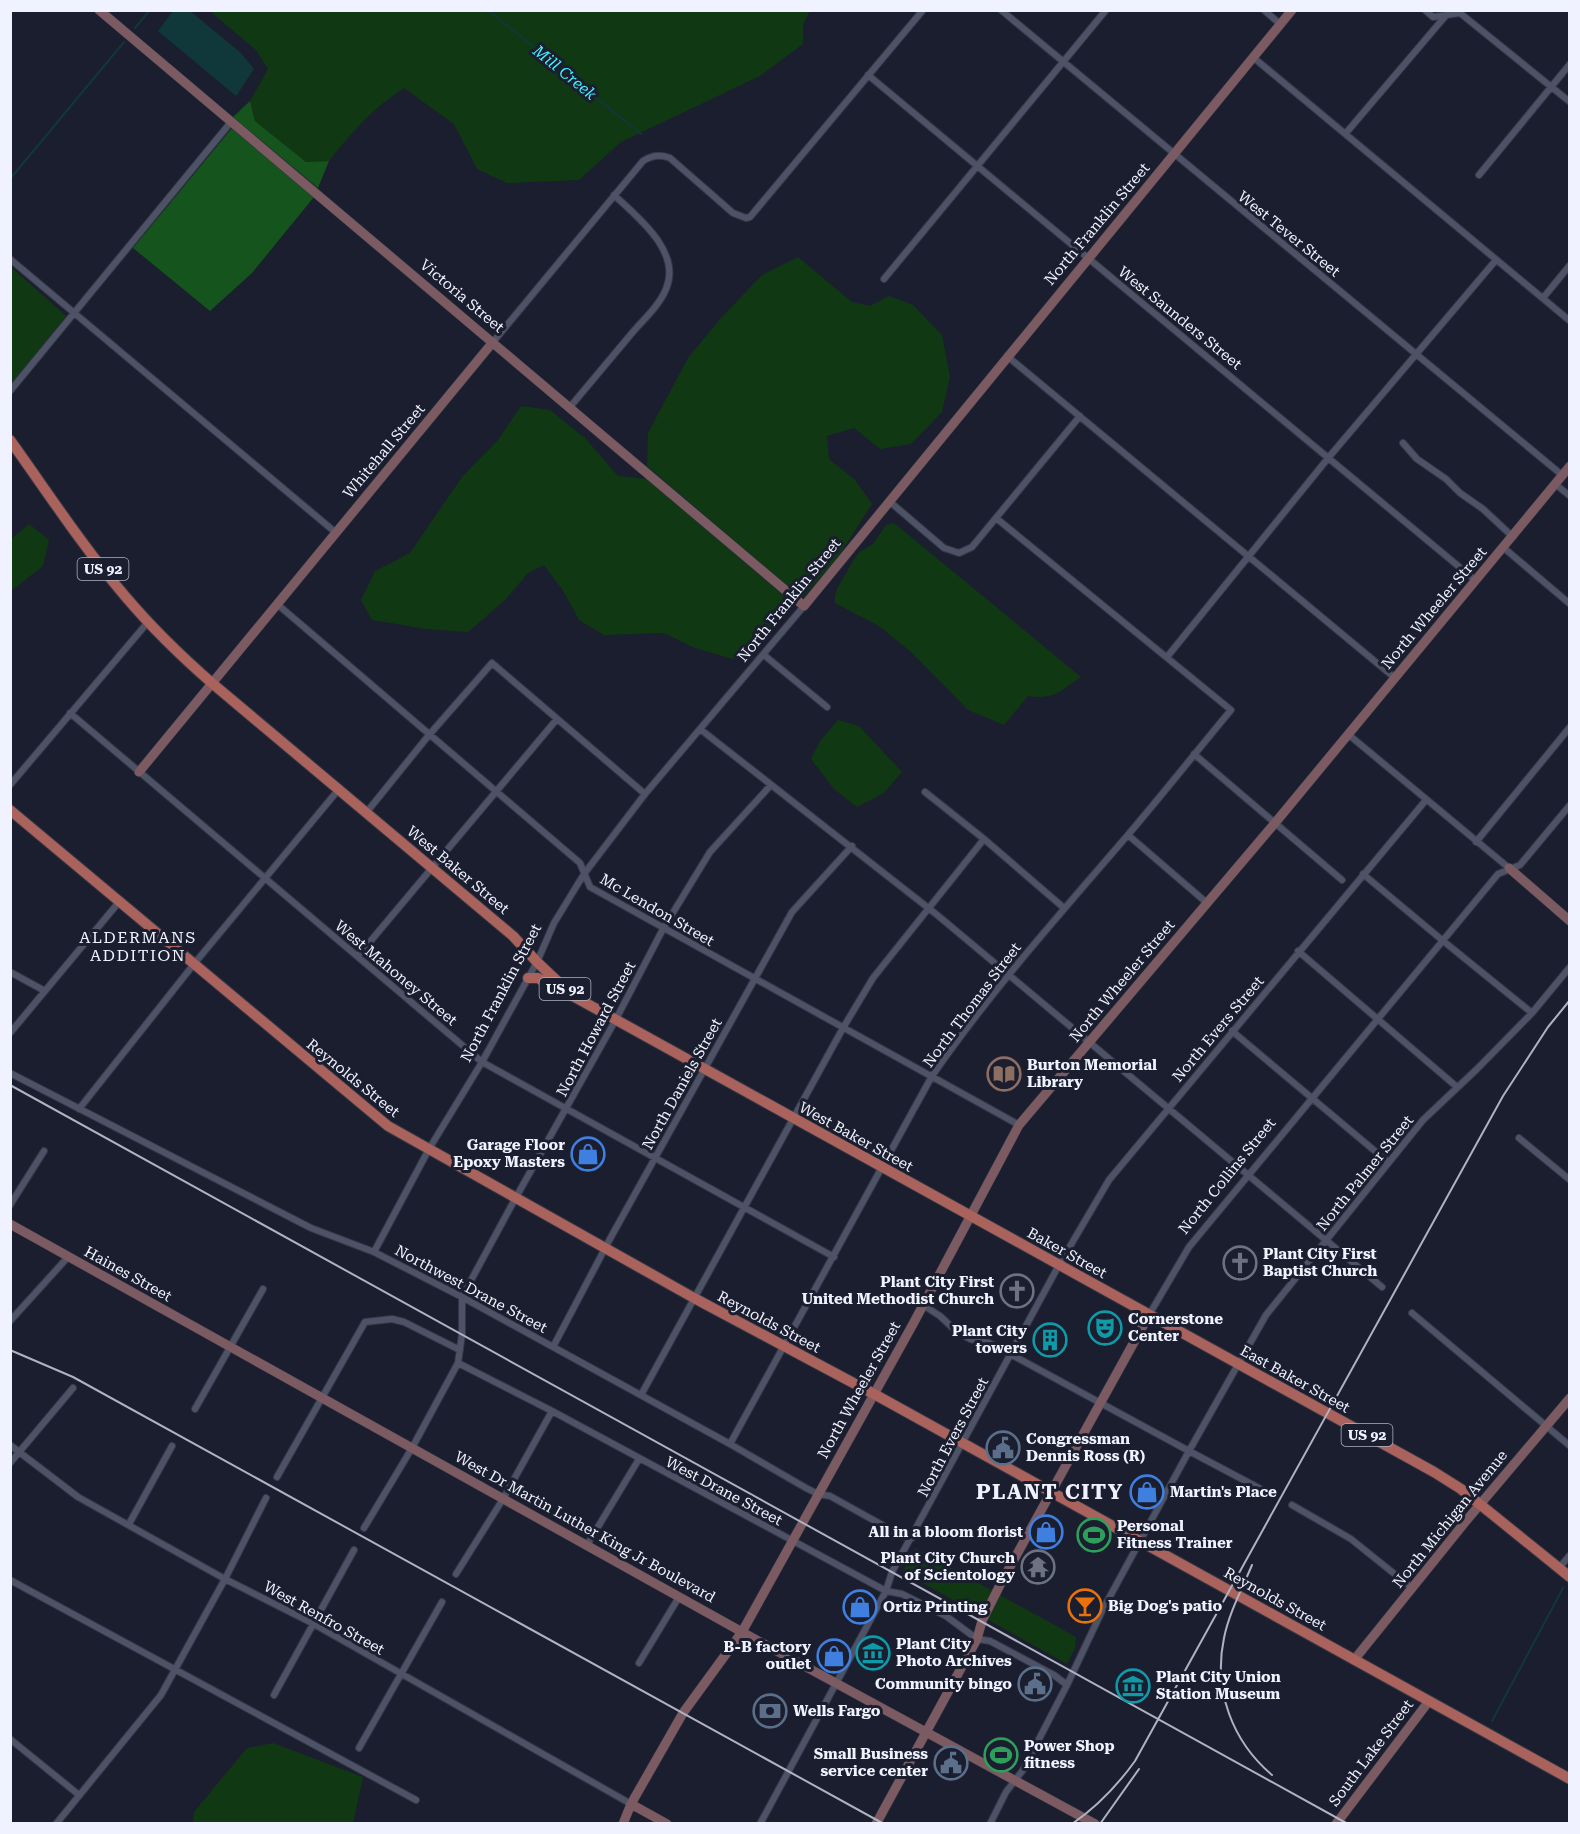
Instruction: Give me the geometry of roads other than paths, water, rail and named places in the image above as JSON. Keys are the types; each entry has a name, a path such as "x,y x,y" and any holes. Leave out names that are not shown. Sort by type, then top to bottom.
{"main road":[{"name":"West Baker Street","path":"10,440 90,552 148,622 213,684 513,936 573,996 882,1169 971,1216"},
{"name":"Reynolds Street","path":"10,810 373,1116 605,1249 782,1347 874,1394 1569,1779"},
{"name":"US 92","path":"528,978 538,978 573,996"},
{"name":"Baker Street","path":"971,1216 1149,1315"},
{"name":"East Baker Street","path":"1149,1315 1434,1472 1480,1505 1569,1577"}],"street":[{"name":"Victoria Street","path":"99,10 804,606"},
{"path":"868,75 923,10"},
{"name":"West Tever Street","path":"1001,10 1562,475"},
{"path":"884,279 1106,10"},
{"path":"1264,10 1280,24"},
{"name":"North Franklin Street","path":"374,1252 429,1149 482,1062 537,962 554,923 584,874 645,794 764,655 1292,10"},
{"path":"1425,10 1433,16 1449,12 1460,13 1569,102"},
{"path":"1346,133 1449,12"},
{"path":"1254,58 1569,321"},
{"path":"1479,176 1569,64"},
{"name":"West Saunders Street","path":"868,75 1475,580"},
{"name":"Whitehall Street","path":"139,772 643,161 656,155 663,155 676,162 726,208 746,218 756,212 868,75"},
{"path":"10,391 231,122"},
{"path":"570,407 660,301 669,279 668,263 657,239 614,195"},
{"path":"10,259 335,532"},
{"path":"996,518 1167,657 1329,457 1418,355 1496,260"},
{"path":"1543,298 1569,265"},
{"path":"1008,356 1395,678"},
{"path":"889,501 944,548 959,553 972,547 1080,416"},
{"path":"1403,443 1417,459 1483,509 1513,537"},
{"name":"North Wheeler Street","path":"623,1824 631,1804 682,1713 742,1632 923,1305 1019,1125 1349,735 1569,466"},
{"path":"1555,484 1569,496"},
{"path":"1504,548 1569,604"},
{"name":"Mc Lendon Street","path":"278,604 580,863 591,887 1019,1125"},
{"path":"10,785 148,622"},
{"path":"764,655 827,707"},
{"name":"North Thomas Street","path":"730,1444 932,1076 961,1034 1008,974 1128,835 1231,710 1167,657"},
{"path":"366,813 429,735 492,663 645,794"},
{"name":"West Mahoney Street","path":"70,713 482,1062 834,1257"},
{"path":"358,956 556,719"},
{"path":"1476,842 1569,727"},
{"path":"700,729 770,786 852,846 1382,1287"},
{"path":"1349,735 1569,921"},
{"path":"1194,754 1342,880"},
{"name":"North Howard Street","path":"462,1297 663,929 710,852 770,786"},
{"path":"79,1109 194,964 339,789"},
{"path":"925,792 1064,908"},
{"name":"North Evers Street","path":"760,1824 886,1591 892,1572 1059,1265 1109,1180 1426,800"},
{"name":"North Collins Street","path":"876,1824 977,1640 982,1621 1051,1492 1189,1247 1498,874 1520,865 1569,805"},
{"path":"1128,835 1207,903"},
{"path":"641,1395 843,1028 873,978 984,840"},
{"name":"North Daniels Street","path":"553,1347 753,979 792,912 852,846"},
{"path":"1363,874 1532,1013"},
{"path":"10,1033 119,902"},
{"path":"1298,951 1456,1087"},
{"name":"North Palmer Street","path":"990,1824 1006,1792 1023,1770 1067,1685 1090,1634 1266,1315 1423,1119 1478,1069 1532,1013 1569,967"},
{"path":"10,972 45,991"},
{"path":"1232,1031 1388,1162"},
{"name":"Northwest Drane Street","path":"10,1073 311,1228 374,1252 462,1297 818,1494 830,1496 902,1536 912,1538"},
{"path":"1519,1138 1569,1180"},
{"path":"10,1204 44,1151"},
{"name":"Haines Street","path":"10,1224 230,1348"},
{"path":"10,1322 68,1257"},
{"path":"195,1410 263,1289"},
{"path":"364,1528 412,1448 458,1363 462,1297"},
{"path":"923,1305 970,1339 989,1343 1011,1354 1272,1495"},
{"path":"1412,1313 1569,1446"},
{"path":"277,1477 365,1322 392,1319 404,1322 460,1350"},
{"name":"West Dr Martin Luther King Jr Boulevard","path":"230,1348 742,1632 1095,1824"},
{"name":"West Drane Street","path":"458,1363 552,1411 886,1591 902,1594 946,1616 977,1640 990,1641 1054,1675 1067,1685"},
{"path":"10,1463 73,1388"},
{"name":"North Michigan Avenue","path":"1354,1660 1569,1398"},
{"path":"456,1574 503,1499 552,1411"},
{"name":"West Renfro Street","path":"10,1446 78,1497 225,1579 312,1623 631,1804"},
{"path":"129,1524 172,1446"},
{"path":"586,1545 639,1459"},
{"path":"56,1824 161,1695 225,1579 266,1498"},
{"path":"1292,1505 1351,1539 1412,1588"},
{"path":"274,1695 354,1550"},
{"path":"1559,1568 1569,1555"},
{"path":"11,1580 416,1800"},
{"path":"639,1664 679,1597"},
{"path":"359,1748 442,1602"},
{"name":"South Lake Street","path":"1335,1824 1429,1701"},
{"path":"10,1739 78,1795"},
{"path":"631,1804 667,1824"}],"waterway":[{"path":"135,28 150,10"},
{"name":"Mill Creek","path":"488,10 641,134"},
{"path":"10,179 124,42"},
{"path":"1492,1721 1563,1588"}],"railway":[{"path":"1072,1824 1106,1795 1135,1761 1503,1096 1548,1027 1570,1000"},
{"path":"10,1085 1348,1824"},
{"path":"10,1350 73,1377 884,1824"},
{"path":"1252,1565 1226,1629 1221,1657 1221,1677 1229,1713 1236,1730 1246,1747 1272,1775"},
{"path":"1100,1824 1139,1769"}],"place":[{"name":"Burton Memorial Library","path":"1004,1074"},
{"name":"Garage Floor Epoxy Masters","path":"588,1154"},
{"name":"Plant City First Baptist Church","path":"1240,1263"},
{"name":"Plant City First United Methodist Church","path":"1017,1291"},
{"name":"Cornerstone Center","path":"1105,1328"},
{"name":"Plant City towers","path":"1050,1340"},
{"name":"Congressman Dennis Ross (R)","path":"1003,1448"},
{"name":"Martin's Place","path":"1147,1492"},
{"name":"All in a bloom florist","path":"1046,1532"},
{"name":"Personal Fitness Trainer","path":"1094,1535"},
{"name":"Plant City Church of Scientology","path":"1038,1567"},
{"name":"Big Dog's patio","path":"1085,1606"},
{"name":"Ortiz Printing","path":"860,1607"},
{"name":"Plant City Photo Archives","path":"873,1653"},
{"name":"B-B factory outlet","path":"834,1656"},
{"name":"Community bingo","path":"1035,1684"},
{"name":"Plant City Union Station Museum","path":"1133,1686"},
{"name":"Wells Fargo","path":"770,1711"},
{"name":"Power Shop fitness","path":"1001,1755"},
{"name":"Small Business service center","path":"951,1763"}],"district":[{"name":"ALDERMANS ADDITION","path":"138,946"},
{"name":"PLANT CITY","path":"1050,1492"}]}
